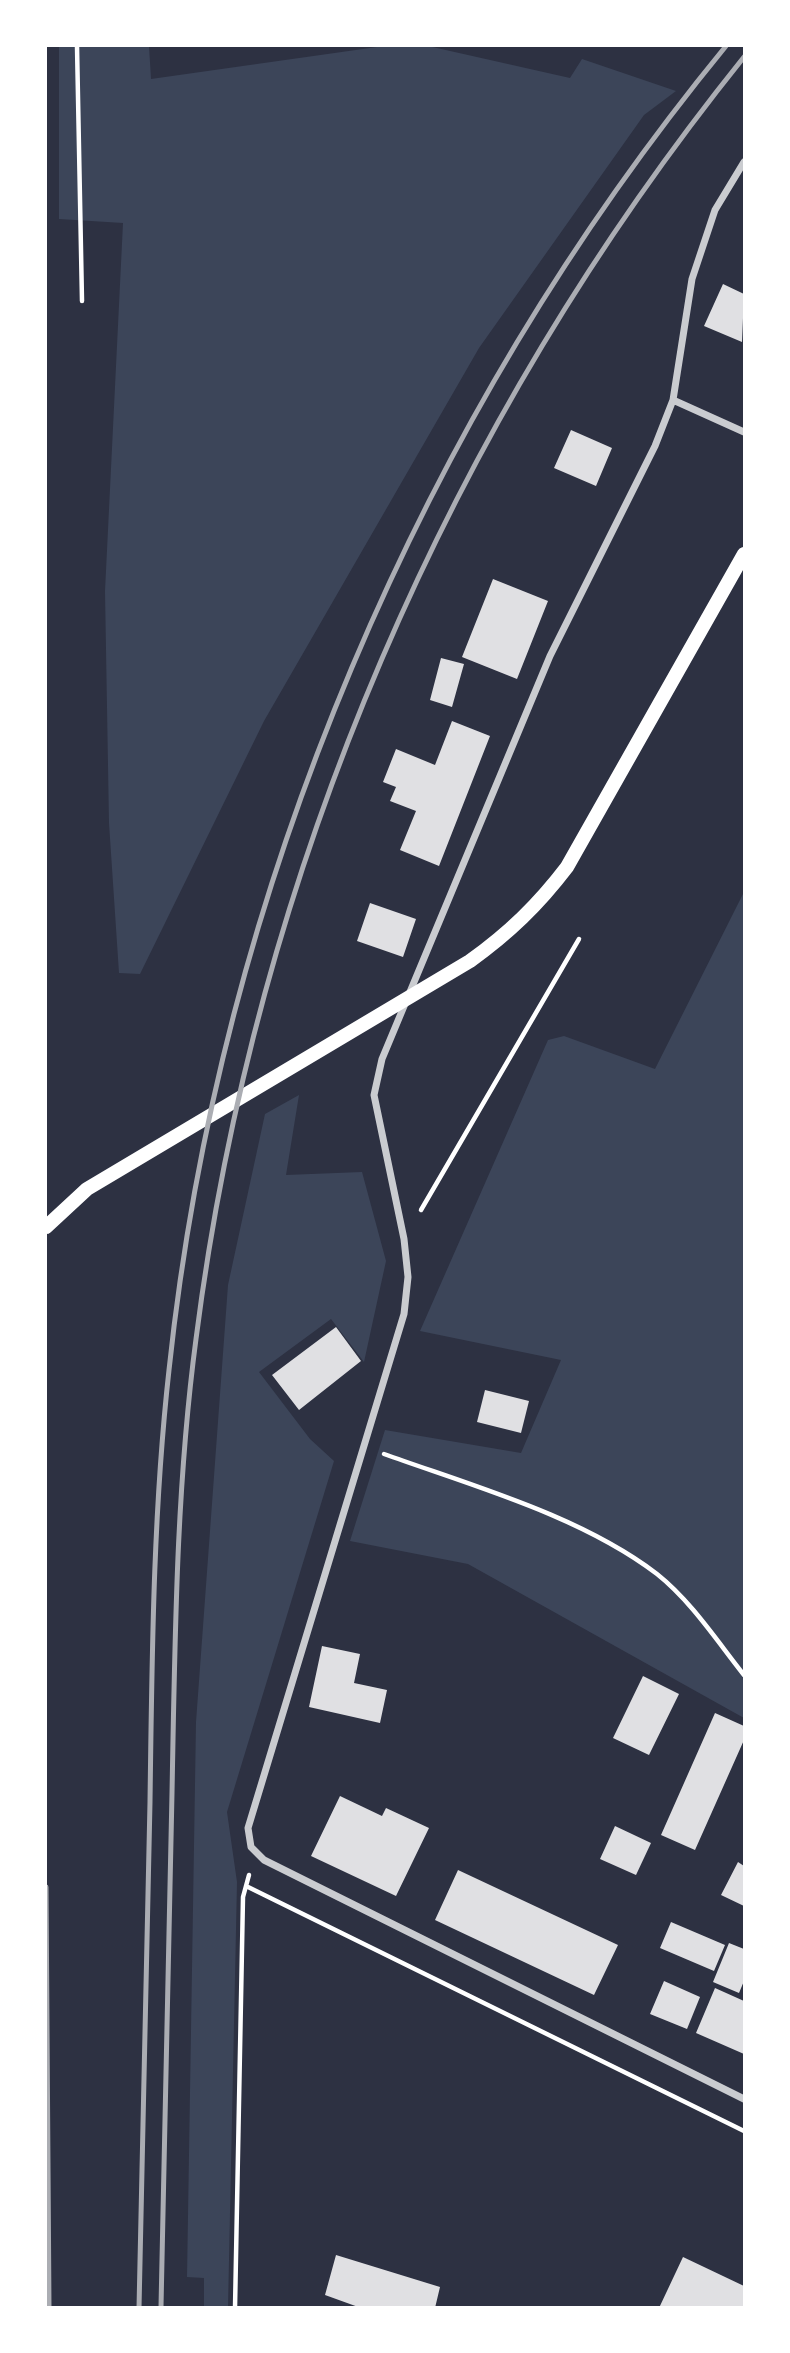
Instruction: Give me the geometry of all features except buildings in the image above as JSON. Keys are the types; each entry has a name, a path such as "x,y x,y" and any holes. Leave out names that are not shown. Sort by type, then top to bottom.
{"main road":[{"path":"46,1227 87,1189 470,961 537,906 567,867 744,554"}],"street":[{"path":"744,162 715,211 692,279 673,400 655,446 550,656 382,1059 374,1094 404,1239 408,1277 404,1314 248,1820 251,1847 264,1860 744,2099"},
{"path":"673,400 744,432"}],"path":[{"path":"78,46 82,301"},
{"path":"404,1239 579,939"},
{"path":"363,1447 538,1509 619,1550 656,1574 681,1597 744,1675"},
{"path":"235,2308 246,1886 744,2132"}],"shaded area":[{"path":"59,46 149,46 151,79 384,46 428,46 570,78 582,59 676,91 644,115 479,348 264,721 140,974 119,973 109,823 105,591 123,223 59,219"},
{"path":"744,892 744,1718 468,1564 350,1541 385,1430 521,1453 561,1360 420,1331 548,1040 564,1036 655,1069"},
{"path":"299,1095 286,1175 362,1172 386,1261 364,1362 331,1319 259,1372 310,1439 334,1461 227,1812 237,1882 228,2307 204,2307 204,2278 187,2277 196,1722 228,1285 265,1114"}],"railway":[{"path":"139,2308 156,1532 164,1424 169,1370 195,1190 235,1013 287,838 352,668 429,502 517,343 616,190 726,46"},
{"path":"161,2308 176,1622 184,1452 196,1339 225,1164 265,992 318,824 382,660 456,500 542,346 638,198 744,57"},
{"path":"46,1887 49,2308"}]}
